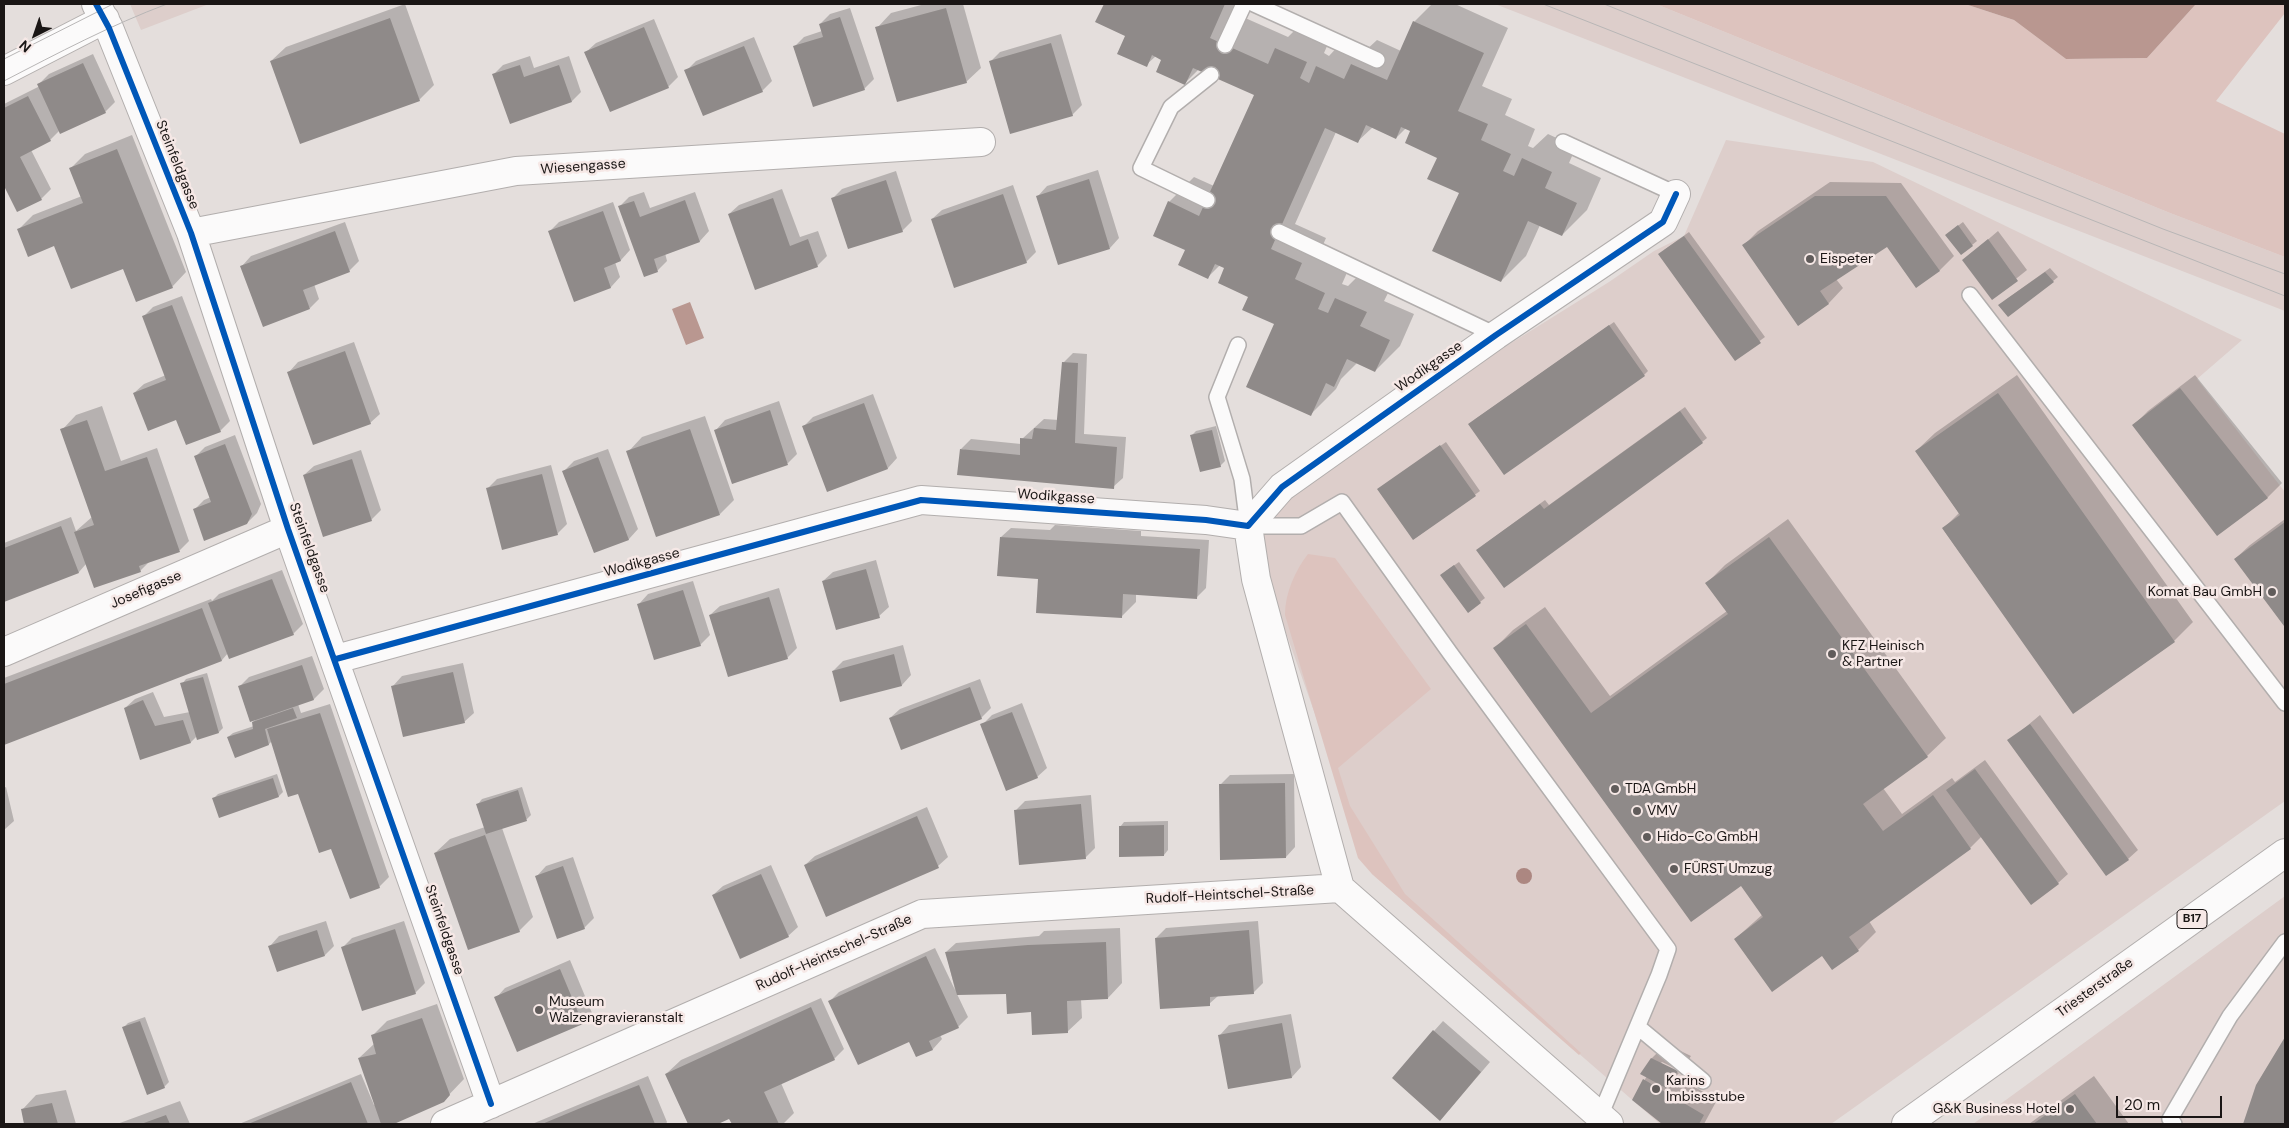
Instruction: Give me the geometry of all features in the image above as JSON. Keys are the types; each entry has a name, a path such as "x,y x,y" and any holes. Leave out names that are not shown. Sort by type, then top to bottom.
{"street":[{"path":"4,71 101,12"},
{"name":"Steinfeldgasse","path":"101,12 191,234 288,529 336,659 491,1104"},
{"name":"Wiesengasse","path":"191,234 516,171 981,142"},
{"name":"Wodikgasse","path":"336,659 921,500 1206,520 1248,526 1282,486 1496,335 1663,222 1676,194"},
{"path":"1248,526 1256,579 1340,888 1604,1120"},
{"name":"Josefigasse","path":"4,652 288,529"},
{"name":"Triesterstraße","path":"1906,1124 2285,853"},
{"name":"Rudolf-Heintschel-Straße","path":"445,1124 922,914 1340,888"}],"lane":[{"path":"1225,45 1244,4"},
{"path":"1254,4 1378,60"},
{"path":"1207,200 1141,168 1172,107 1210,75"},
{"path":"1563,142 1676,194"},
{"path":"1279,232 1496,335"},
{"path":"1970,295 2285,703"},
{"path":"1238,345 1217,397 1242,479 1248,526 1301,526 1342,502 1444,645 1668,949 1604,1120"},
{"path":"2174,1124 2170,1119 2230,1016 2285,942"},
{"path":"1638,1027 1703,1081"}],"shaded area":[{"path":"130,4 209,4 141,30"},
{"path":"1495,4 1656,4 2170,213 2285,257 2285,311"},
{"path":"1656,4 1965,4 2014,20 2066,59 2147,58 2196,4 2285,4 2285,13 2216,101 2285,134 2285,257 2170,213"},
{"path":"1965,4 2196,4 2147,58 2066,59 2014,20"},
{"path":"1726,140 1873,162 2242,340 2197,379 2285,492 2285,801 1831,1124 1660,1124 1372,874 1248,526 1282,486 1609,282 1654,251 1684,236"},
{"path":"690,302 704,338 686,345 672,309"},
{"path":"1308,554 1335,558 1431,689 1338,768 1350,806 1405,894 1581,1053 1579,1055 1372,874 1358,858 1285,615 1285,607 1292,583"},
{"path":"2285,896 2285,1124 1973,1124"}],"building":[{"path":"1104,4 1225,4 1210,38 1268,64 1275,48 1307,62 1300,78 1309,83 1316,66 1344,79 1351,64 1387,80 1413,21 1484,53 1458,111 1488,124 1481,140 1511,154 1503,171 1514,176 1522,158 1552,172 1545,188 1577,203 1562,236 1528,221 1501,282 1432,251 1459,193 1427,179 1437,158 1405,143 1410,131 1401,127 1396,139 1366,125 1358,143 1325,128 1271,249 1302,263 1295,279 1325,293 1318,309 1328,313 1335,298 1367,312 1360,326 1390,340 1375,372 1347,359 1334,387 1326,383 1311,416 1246,387 1274,324 1242,310 1248,297 1218,283 1224,268 1215,264 1208,279 1178,265 1185,250 1153,236 1168,201 1199,216 1254,95 1193,68 1185,85 1156,72 1161,60 1152,55 1147,67 1117,54 1125,36 1095,22"},
{"path":"946,8 967,83 897,102 875,27"},
{"path":"840,17 865,90 813,107 793,46 823,37 819,24"},
{"path":"390,18 420,101 300,144 270,61"},
{"path":"644,27 669,88 610,112 584,52"},
{"path":"1051,43 1073,116 1010,134 989,61"},
{"path":"744,46 763,92 703,116 684,70"},
{"path":"83,63 106,113 60,134 37,84"},
{"path":"520,65 524,77 559,65 572,102 510,124 492,74"},
{"path":"28,96 51,141 20,157 42,200 17,212 4,186 4,108"},
{"path":"117,149 173,288 136,302 123,269 71,289 54,246 28,257 17,229 83,203 69,168"},
{"path":"1089,179 1110,249 1058,265 1036,196"},
{"path":"886,180 903,232 848,249 831,198"},
{"path":"1003,194 1027,263 954,288 931,219"},
{"name":"Eispeter","path":"1815,196 1886,196 1940,271 1916,288 1887,247 1820,291 1829,304 1798,326 1742,245"},
{"path":"773,198 790,246 808,239 818,267 755,290 728,214"},
{"path":"685,200 700,242 654,259 658,272 644,277 618,206 634,201 640,217"},
{"path":"603,211 621,261 604,268 611,288 574,302 548,231"},
{"path":"1958,225 1973,246 1961,255 1945,235"},
{"path":"335,231 350,272 303,290 310,309 263,327 240,266"},
{"path":"1684,236 1761,343 1735,361 1658,254"},
{"path":"1988,239 2018,281 1992,300 1962,260"},
{"path":"2045,272 2054,282 2008,317 1998,305"},
{"path":"172,305 221,432 186,445 176,420 148,431 133,393 166,380 142,316"},
{"path":"1609,325 1645,376 1504,475 1468,424"},
{"path":"345,351 371,424 313,445 287,372"},
{"path":"1062,362 1078,363 1075,443 1117,447 1114,489 957,475 960,449 1020,455 1020,438 1032,439 1034,428 1056,430"},
{"path":"2180,388 2268,498 2217,536 2132,425"},
{"path":"1998,393 2175,642 2073,714 1942,528 1960,515 1915,451"},
{"path":"864,403 888,469 827,492 802,426"},
{"path":"770,410 788,465 732,484 714,430"},
{"path":"1680,411 1703,443 1504,588 1476,550 1540,504 1544,509"},
{"path":"87,420 105,471 147,457 180,552 139,566 141,572 94,588 74,532 94,525 60,429"},
{"path":"690,429 720,515 656,537 626,451"},
{"path":"1212,430 1221,467 1200,472 1190,435"},
{"path":"225,444 252,514 247,524 204,541 193,509 211,502 194,456"},
{"path":"1440,445 1476,496 1413,540 1377,489"},
{"path":"598,457 629,540 594,553 562,471"},
{"path":"352,459 372,521 323,537 303,475"},
{"path":"542,474 558,535 502,550 486,488"},
{"name":"Komat Bau GmbH","path":"2285,522 2285,625 2284,626 2234,559"},
{"path":"61,526 79,573 4,602 4,548"},
{"path":"1000,537 1200,549 1197,599 1123,594 1122,618 1036,613 1038,579 997,576"},
{"path":"1769,537 1928,757 1863,804 1883,831 1933,795 1971,849 1849,937 1859,951 1832,970 1822,956 1772,992 1734,939 1763,917 1741,886 1691,922 1493,648 1526,624 1591,713 1728,614 1705,583"},
{"path":"1454,565 1481,603 1468,613 1440,575"},
{"path":"866,569 880,618 836,630 822,581"},
{"path":"272,579 294,635 229,659 208,603"},
{"path":"683,590 701,646 654,660 637,604"},
{"path":"769,597 788,659 728,677 709,615"},
{"path":"202,608 222,661 4,745 4,684"},
{"path":"894,654 902,686 840,702 832,671"},
{"path":"302,665 314,700 250,722 238,686"},
{"path":"453,672 465,723 403,737 391,686"},
{"path":"203,677 219,733 197,740 180,683"},
{"path":"970,687 982,719 901,750 889,718"},
{"path":"143,700 155,726 183,720 191,743 140,760 124,708"},
{"path":"293,708 297,718 265,729 269,745 235,758 227,737 253,729 252,722"},
{"path":"1012,712 1038,778 1006,791 980,724"},
{"path":"320,713 380,888 350,899 331,849 319,853 298,794 288,797 267,729"},
{"path":"2030,724 2129,860 2106,876 2007,740"},
{"path":"1975,769 2059,884 2031,905 1946,790"},
{"path":"273,778 279,797 219,818 212,798"},
{"path":"1285,783 1286,858 1220,860 1219,784"},
{"path":"518,790 527,821 486,834 476,804"},
{"path":"1081,804 1086,859 1019,865 1014,810"},
{"path":"917,816 939,868 826,917 804,865"},
{"path":"1164,825 1164,856 1119,857 1119,826"},
{"path":"485,835 520,932 468,950 434,853"},
{"path":"563,866 585,929 557,939 535,876"},
{"path":"761,874 789,937 740,959 712,895"},
{"path":"395,929 416,994 362,1011 341,947"},
{"path":"317,930 325,956 277,972 268,946"},
{"path":"1249,930 1254,994 1210,997 1210,1006 1160,1009 1155,938"},
{"path":"1106,942 1108,999 1067,1001 1068,1033 1032,1035 1031,1012 1007,1014 1006,994 957,995 945,952 1028,945"},
{"path":"926,956 959,1028 929,1041 933,1050 916,1057 909,1042 858,1065 828,1001"},
{"name":"Museum Walzengravieranstalt","path":"560,969 583,1024 517,1052 494,997"},
{"path":"811,1007 835,1060 764,1092 779,1124 732,1124 729,1119 718,1124 688,1124 665,1074"},
{"path":"422,1018 450,1095 444,1102 394,1124 381,1124 358,1058 376,1054 371,1035"},
{"path":"140,1021 165,1088 147,1095 122,1027"},
{"path":"1282,1023 1292,1078 1228,1089 1218,1035"},
{"path":"1433,1030 1481,1072 1440,1121 1392,1078"},
{"path":"2285,1037 2285,1124 2243,1124 2256,1085"},
{"path":"1651,1058 1678,1071 1666,1088 1640,1074"},
{"path":"1643,1079 1704,1115 1699,1124 1662,1124 1632,1100"},
{"path":"351,1082 368,1124 248,1124 312,1098"},
{"path":"639,1085 655,1124 542,1124 583,1107"},
{"name":"G&K Business Hotel","path":"2075,1094 2097,1124 2033,1124"},
{"path":"52,1103 58,1124 24,1124 21,1109"},
{"path":"166,1115 170,1124 141,1124"}],"tram line":[{"path":"4,59 113,4"},
{"path":"4,81 105,30 167,4"},
{"path":"1543,4 2285,296"},
{"path":"1604,4 2163,229 2285,274"}],"cycle path":[{"path":"96,4 109,28 191,233 288,529 491,1104"},
{"path":"336,659 921,500 1206,520 1248,526 1282,487 1496,335 1663,222 1676,194"}],"place":[{"name":"Eispeter","path":"1810,259"},
{"name":"Komat Bau GmbH","path":"2272,592"},
{"name":"KFZ Heinisch & Partner","path":"1832,654"},
{"name":"TDA GmbH","path":"1615,789"},
{"name":"VMV","path":"1637,811"},
{"name":"Hido-Co GmbH","path":"1647,837"},
{"name":"FÜRST Umzug","path":"1674,869"},
{"name":"Museum Walzengravieranstalt","path":"539,1010"},
{"name":"Karins Imbissstube","path":"1656,1089"},
{"name":"G&K Business Hotel","path":"2070,1109"}]}
